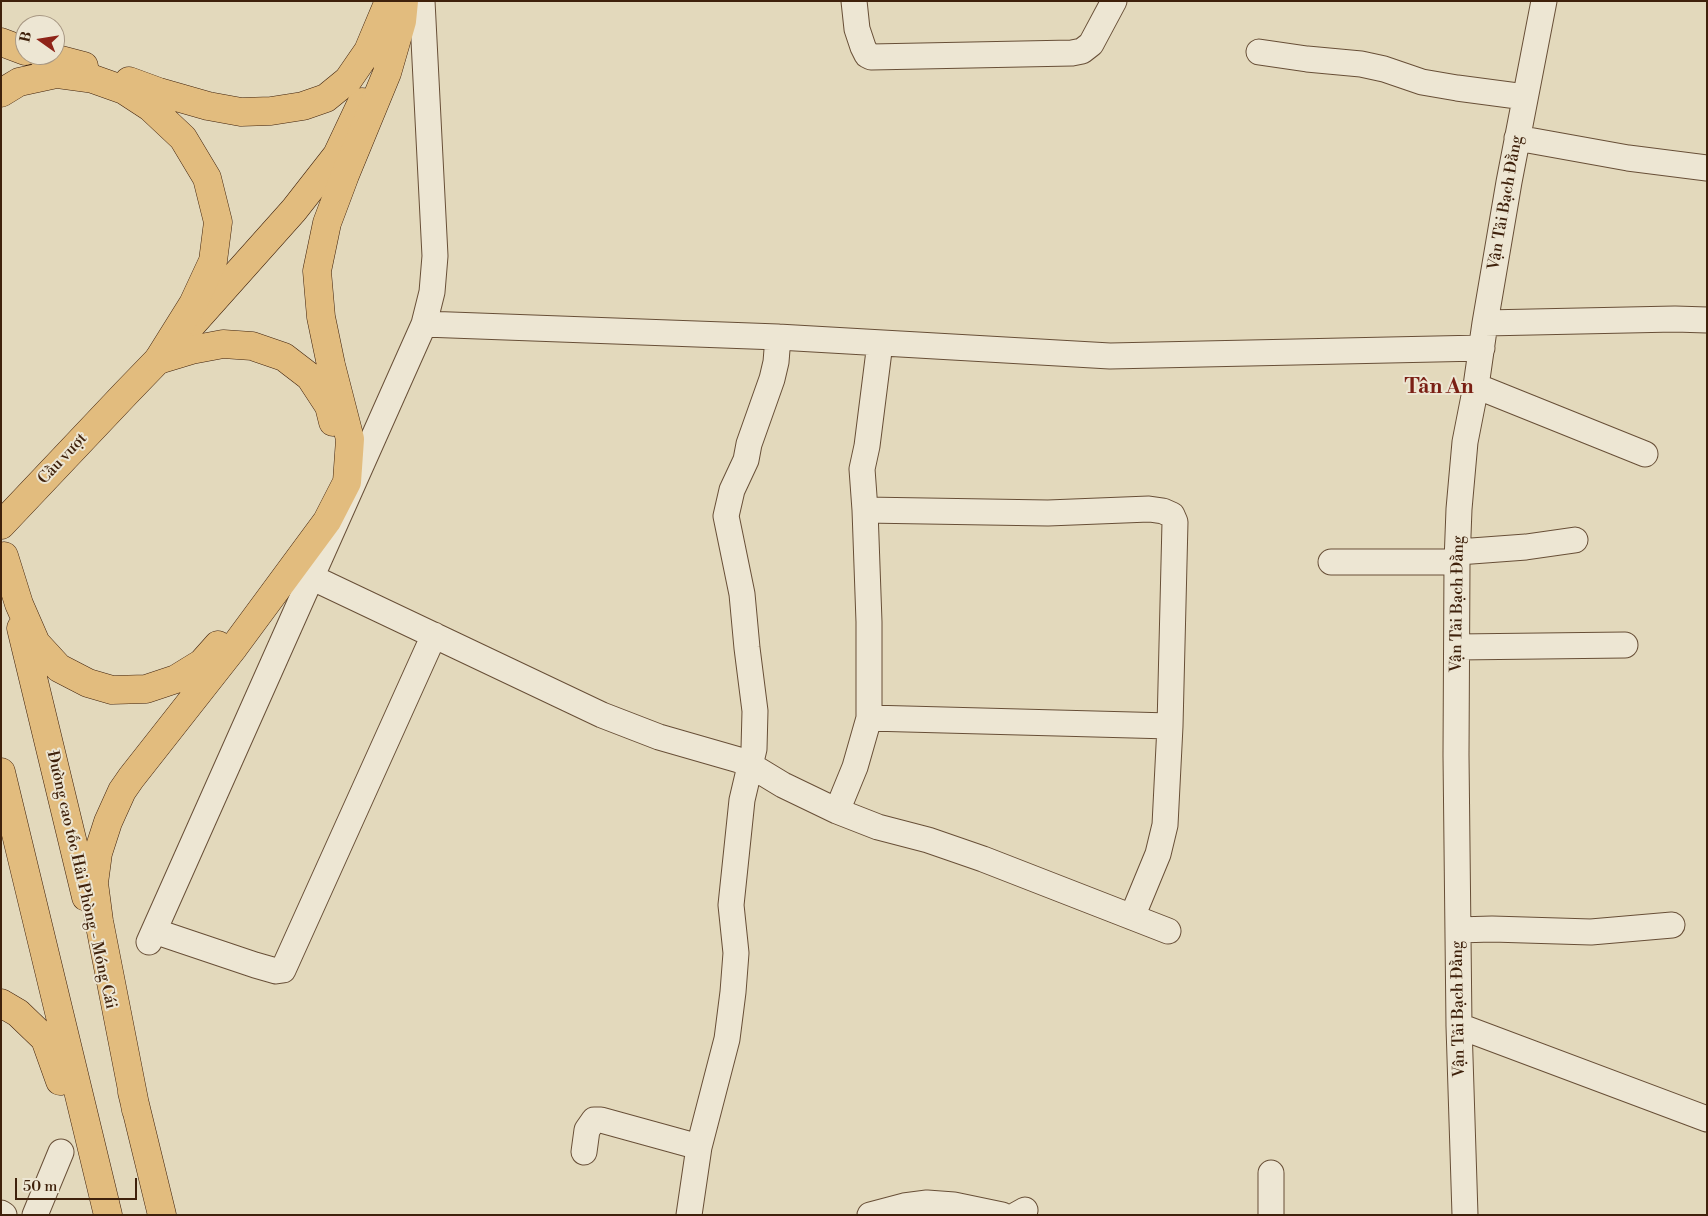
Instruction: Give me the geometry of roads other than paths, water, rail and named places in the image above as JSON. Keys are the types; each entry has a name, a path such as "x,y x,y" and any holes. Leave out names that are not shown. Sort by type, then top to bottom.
{"main road":[{"path":"65,61 208,106 241,112 271,111 303,106 326,98 348,80 368,51 390,1"},
{"path":"158,360 249,263 337,155 374,78 398,13 400,1"},
{"path":"136,1110 99,921 94,883 98,853 108,822 122,791 234,647 328,521 346,482 350,439 331,366 321,317 317,271 327,223 387,73 402,21 404,1"},
{"path":"1,42 15,47"},
{"path":"1,93 18,82 56,74 93,79 124,90 150,107 183,138 207,178 218,222 213,261 193,304 158,360"},
{"path":"2,550 19,604 36,644 59,668 88,683 112,690 146,689 176,680 202,663 225,637 316,515 334,478 337,440 329,406 310,377 284,357 252,346 223,344 191,350 158,360"},
{"name":"Cầu vượt","path":"1,525 158,360"},
{"name":"Đường cao tốc Hải Phòng - Móng Cái","path":"2,550 162,1215"},
{"path":"1,772 108,1215"},
{"path":"1,1003 18,1013 45,1039 68,1106 98,1215"}],"street":[{"path":"422,1 435,256 432,292 424,324 152,936 276,971 283,970 434,635"},
{"path":"854,1 862,47 867,55 871,57 1072,53 1082,51 1091,44 1114,1"},
{"name":"Vận Tải Bạch Đằng","path":"1465,1215 1459,1026 1457,647 1458,557 1465,442 1517,138 1544,1"},
{"path":"1259,52 1361,64 1384,69 1422,82 1525,97"},
{"path":"1517,138 1628,158 1707,168"},
{"path":"1485,323 1707,320"},
{"path":"424,324 778,338 1110,356 1482,348"},
{"path":"689,1215 698,1147 727,1039 736,952 731,905 742,800 754,749 755,711 742,594 726,516 732,490 746,460 749,444 772,379 778,338"},
{"path":"837,811 855,768 869,718 869,622 862,469 867,446 880,343"},
{"path":"1476,386 1645,454"},
{"path":"865,510 1048,513 1150,510 1163,511 1172,515 1175,522 1170,726 1165,825 1158,854 1132,917"},
{"path":"1331,562 1458,557 1576,540"},
{"path":"311,577 602,715 659,737 750,765 837,811 878,827 928,840 983,859 1168,931"},
{"path":"1457,647 1625,646"},
{"path":"869,718 1170,726"},
{"path":"1458,930 1492,929 1591,932 1672,925"},
{"path":"1459,1026 1707,1119"},
{"path":"584,1152 587,1130 594,1120 601,1120 698,1147"},
{"path":"35,1215 61,1152"},
{"path":"1271,1173 1271,1215"},
{"path":"870,1215 904,1206 927,1203 1014,1213"}],"district":[{"name":"Tân An","path":"1439,388"}]}
